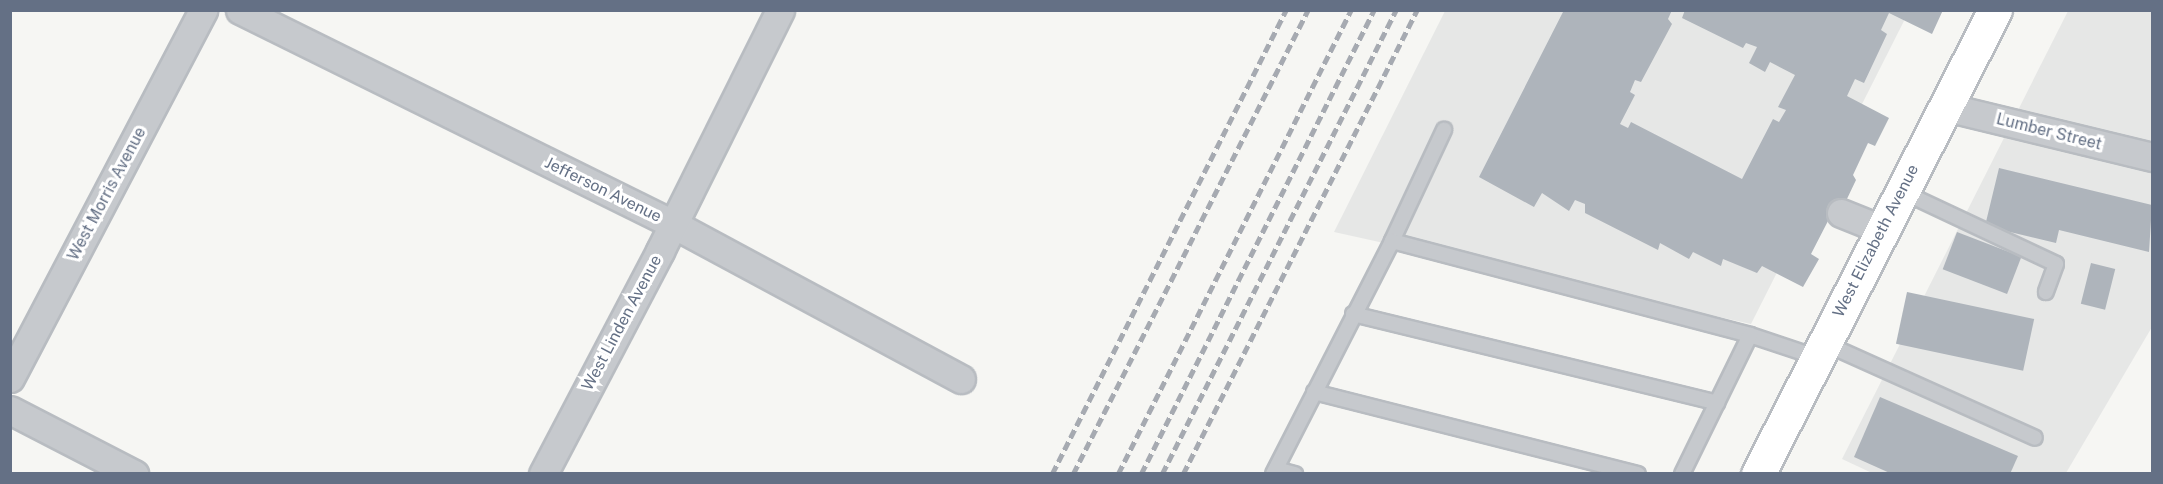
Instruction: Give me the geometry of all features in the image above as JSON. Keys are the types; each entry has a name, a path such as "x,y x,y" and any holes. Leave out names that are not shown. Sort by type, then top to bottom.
{"street":[{"name":"West Morris Avenue","path":"10,378 203,10"},
{"name":"Jefferson Avenue","path":"240,10 674,224 961,379"},
{"name":"West Linden Avenue","path":"543,474 674,224 780,10"},
{"name":"West Elizabeth Avenue","path":"1758,474 1881,229 1995,10"},
{"name":"Lumber Street","path":"1946,107 2152,157"},
{"path":"1840,213 1881,229"},
{"path":"10,410 134,474"}],"lane":[{"path":"1295,474 1274,471 1392,240 1444,130"},
{"path":"1901,191 2056,264 2046,292"},
{"path":"1392,240 1750,334 1820,350 2034,438"},
{"path":"1353,314 1717,403"},
{"path":"1682,474 1750,334"},
{"path":"1314,392 1638,474"}],"shaded area":[{"path":"1445,11 1909,11 1751,324 1334,232"},
{"path":"2068,11 2152,11 2152,327 2066,473 1872,473 1842,459"}],"building":[{"path":"1564,10 1672,10 1668,19 1672,24 1641,82 1635,80 1630,92 1635,95 1620,124 1628,128 1631,122 1742,179 1773,119 1779,122 1786,110 1778,107 1795,75 1770,62 1765,72 1749,63 1757,47 1746,43 1743,48 1682,18 1685,10 1943,10 1932,34 1889,13 1881,30 1887,34 1864,83 1855,79 1847,96 1889,118 1875,146 1868,143 1853,175 1856,180 1835,224 1828,221 1811,254 1819,259 1803,287 1762,266 1757,273 1723,259 1721,266 1693,252 1689,259 1660,243 1658,250 1585,213 1585,204 1575,200 1569,211 1542,193 1534,207 1479,177"},
{"path":"1999,168 2152,205 2149,252 2059,230 2056,243 1985,226"},
{"path":"1957,232 2021,257 2007,294 1943,269"},
{"path":"2091,263 2115,269 2105,310 2081,304"},
{"path":"1907,292 2034,319 2023,371 1896,344"},
{"path":"1880,397 2018,456 2010,474 1892,474 1854,457"}],"railway":[{"path":"1052,474 1286,10"},
{"path":"1073,474 1308,10"},
{"path":"1118,474 1351,10"},
{"path":"1141,474 1374,10"},
{"path":"1162,474 1396,10"},
{"path":"1183,474 1417,10"}]}
